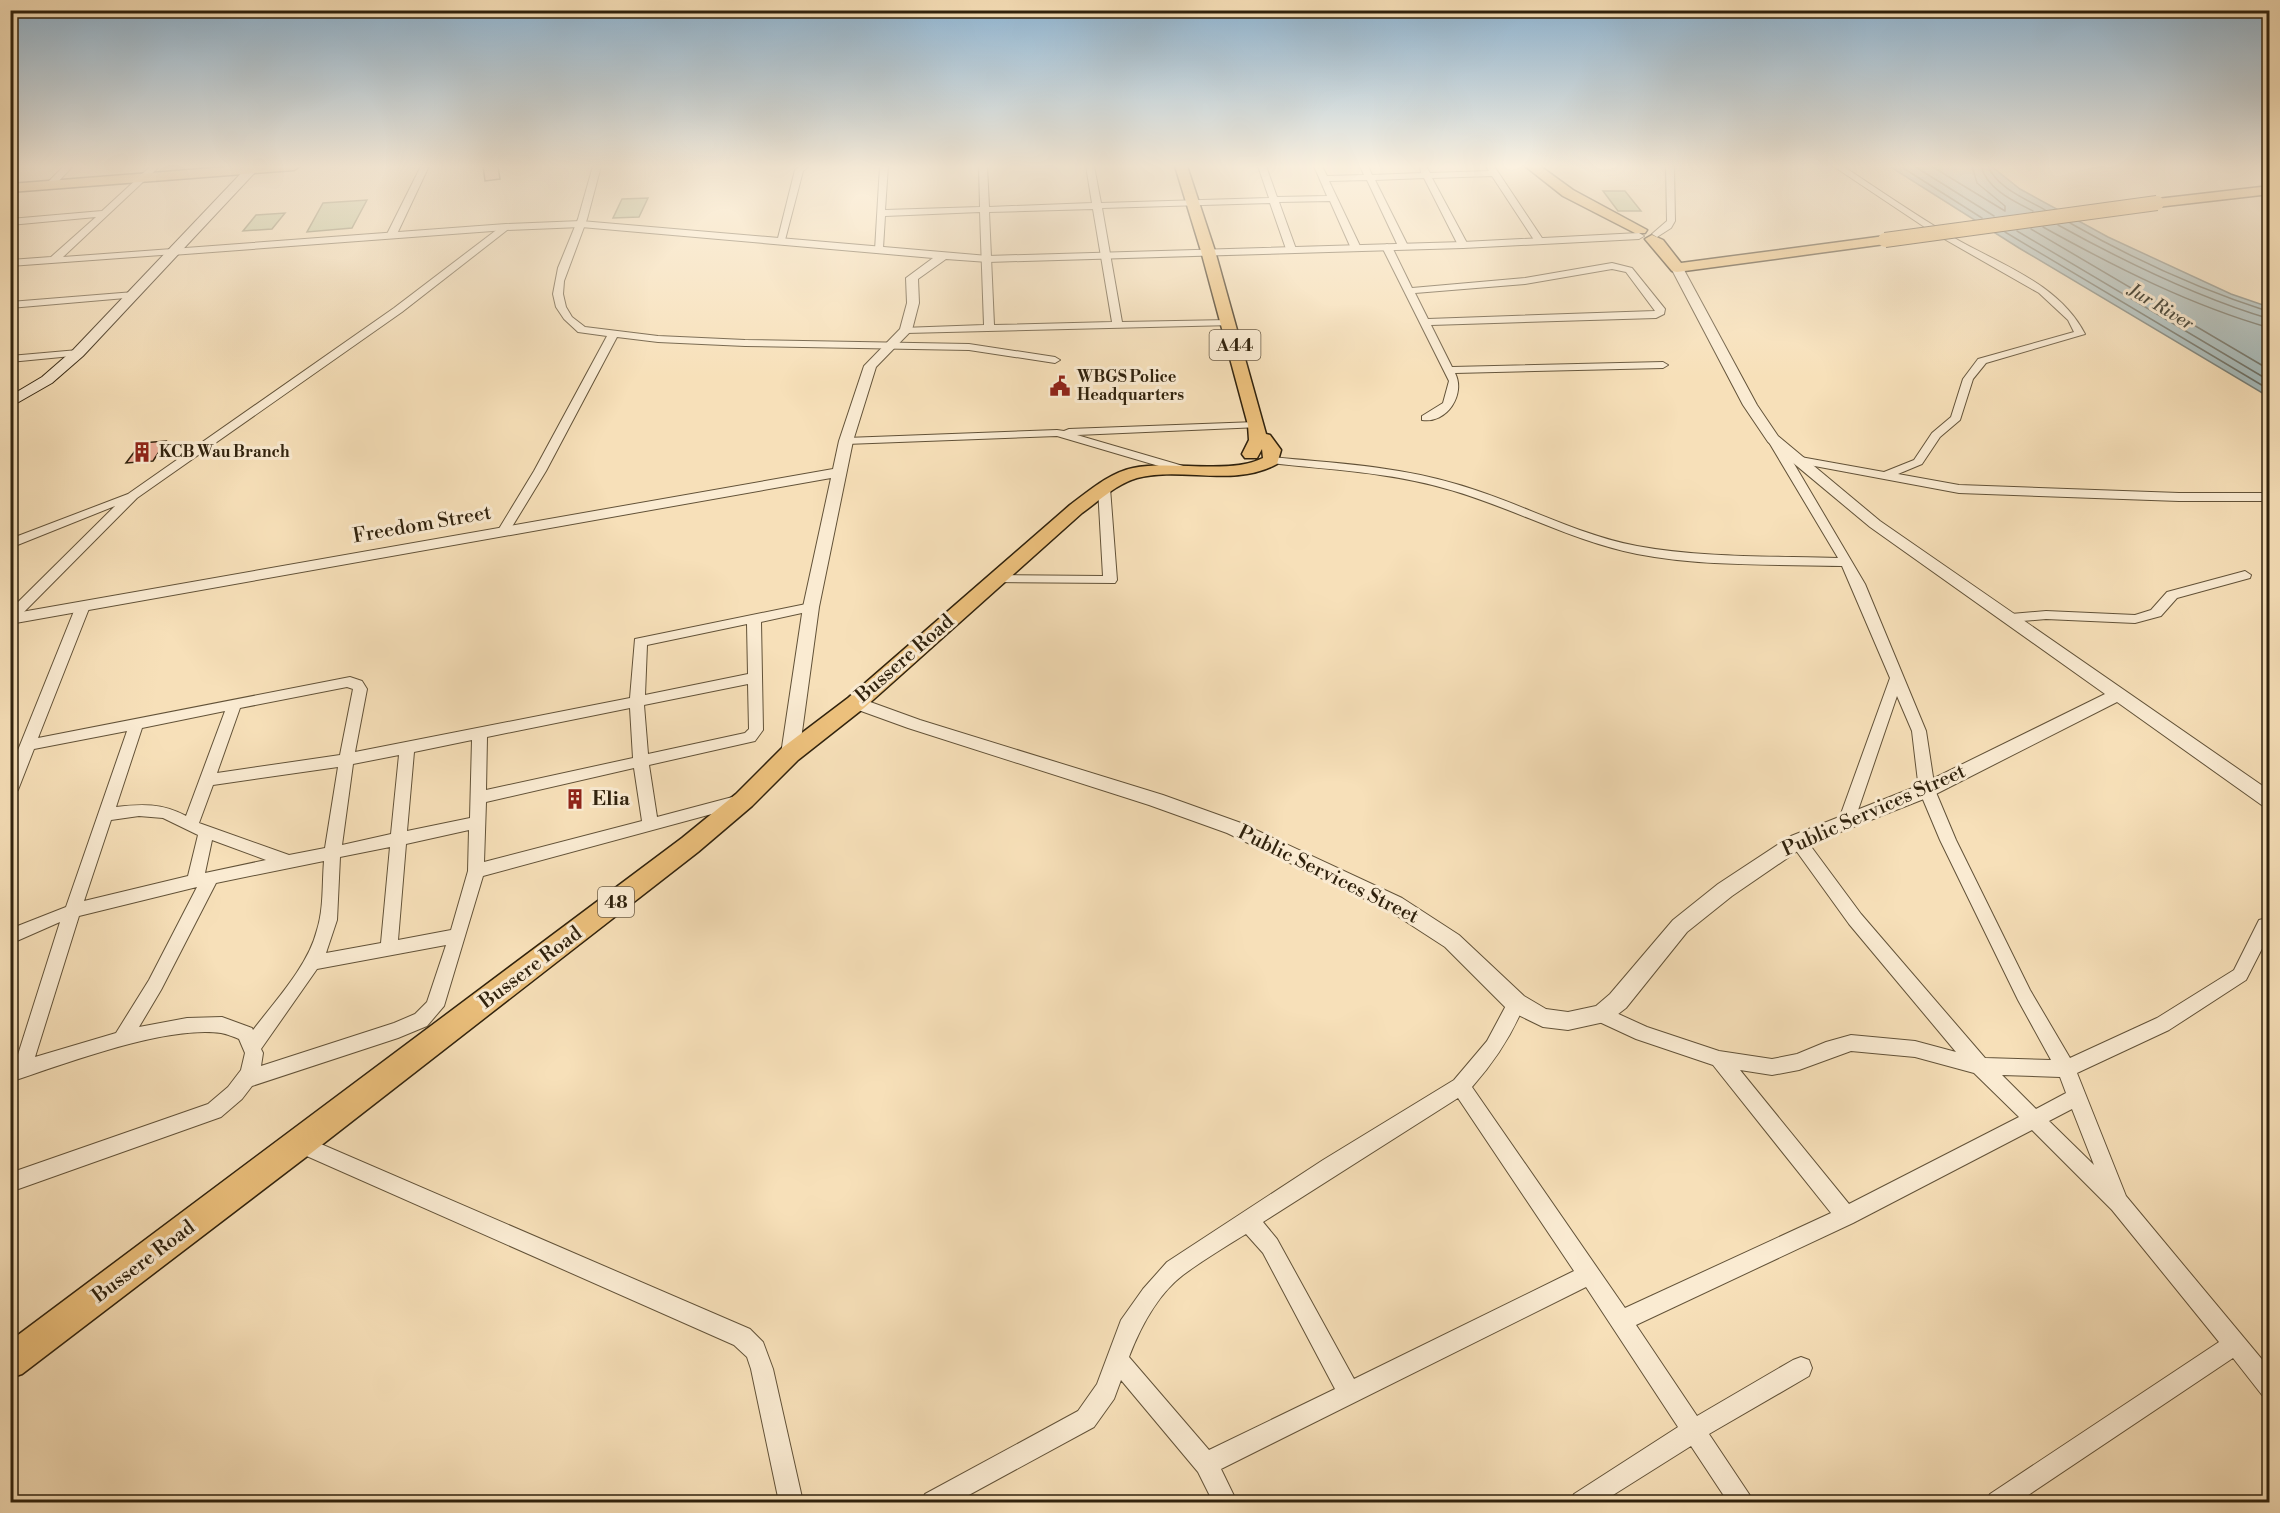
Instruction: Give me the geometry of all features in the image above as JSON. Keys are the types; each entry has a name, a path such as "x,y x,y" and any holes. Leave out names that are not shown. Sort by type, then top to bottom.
{"main road":[{"path":"10,403 38,387 78,353 187,237"},
{"name":"A44","path":"1203,237 1229,323 1257,433 1272,450 1271,460"},
{"path":"1649,237 1658,243 1677,268 1910,237"},
{"path":"1221,469 1243,461 1251,454 1257,433"},
{"name":"Bussere Road","path":"10,1362 627,894 744,800 790,754 856,703 1076,509 1104,488 1135,473 1256,468 1271,460"}],"street":[{"path":"54,260 79,237"},
{"path":"10,263 383,237"},
{"path":"10,619 133,495 398,310 493,237"},
{"path":"575,237 559,277 558,297 562,312 572,324 582,330 613,335 712,342 990,349 1054,360"},
{"path":"738,237 878,248 904,264 942,256 988,259 1355,246 1463,245 1618,237"},
{"path":"878,248 879,237"},
{"path":"987,237 989,328"},
{"path":"1103,237 1118,326"},
{"path":"1287,237 1291,249"},
{"path":"1351,237 1355,246"},
{"path":"1398,237 1403,246"},
{"path":"1459,237 1463,245"},
{"path":"1536,237 1539,241"},
{"path":"1886,475 1918,462 1936,435 1956,418 1968,379 1982,361 2080,334 2077,324 2053,300 2020,276 1946,237"},
{"path":"1387,247 1451,370 1454,381 1452,401 1447,408 1426,418"},
{"path":"904,264 942,256"},
{"path":"790,754 811,607 846,441 870,366 906,330 912,309 904,264"},
{"path":"1410,291 1524,281 1612,266 1629,270 1660,309 1656,315 1426,322"},
{"path":"1677,268 1695,297 1750,405 1773,439 1846,562 1919,731 1927,790 1948,840 2024,995 2066,1069 2119,1203"},
{"path":"10,305 134,295"},
{"path":"906,330 1229,323"},
{"path":"942,346 947,329"},
{"path":"503,532 545,461 613,335"},
{"path":"10,359 78,353"},
{"path":"1451,370 1663,365"},
{"path":"1057,433 1186,470"},
{"path":"846,441 1057,433 1257,433"},
{"path":"1773,439 1875,524 2270,801"},
{"path":"1795,459 1959,489 2025,493 2100,492 2179,497 2270,496"},
{"path":"1271,460 1407,477 1451,486 1582,534 1635,549 1679,555 1846,562"},
{"name":"Freedom Street","path":"10,619 841,472"},
{"path":"997,579 1110,580 1104,488"},
{"path":"10,544 133,495"},
{"path":"2011,618 2046,615 2135,619 2156,613 2172,594 2245,575"},
{"path":"10,790 83,606"},
{"path":"651,826 641,762 637,703 640,642 811,607"},
{"path":"478,798 750,737 756,730 754,619"},
{"path":"205,780 345,760 754,678"},
{"path":"1846,822 1897,678"},
{"path":"29,745 341,682 357,684 360,689 345,760 332,853 328,919 322,941 310,963 254,1044"},
{"name":"Public Services Street","path":"856,703 914,724 1156,800 1234,828 1395,904 1452,941 1516,1003 1543,1018 1569,1021 1601,1014 1618,1001 1680,926 1725,890 1798,841 1927,790 2117,695"},
{"path":"190,826 235,703"},
{"path":"16,1072 136,725"},
{"path":"247,1079 398,1030 421,1020 435,1006 476,871 480,734"},
{"path":"389,948 401,840 407,748"},
{"path":"476,871 744,800"},
{"path":"105,815 148,809 170,813 206,833 288,861"},
{"path":"10,937 37,923 74,909 203,879 401,840 477,822"},
{"path":"122,1039 155,985 203,879 206,833"},
{"path":"1798,841 1843,905 1980,1066 2119,1203 2270,1387"},
{"path":"1601,1014 1642,1034 1719,1059 1772,1067 1799,1062 1826,1050 1851,1044 1915,1049 1980,1066 2066,1069 2163,1024 2240,975 2265,925 2270,924"},
{"path":"310,963 458,936"},
{"path":"933,1503 1086,1419 1106,1391 1117,1359 1135,1320 1150,1296 1174,1269 1461,1086 1490,1054 1507,1025 1516,1003"},
{"path":"10,1183 214,1111 234,1096 247,1079 254,1059 254,1044 247,1033 228,1026 189,1024 122,1039 16,1072"},
{"path":"1719,1059 1846,1216"},
{"path":"1461,1086 1695,1430 1741,1503"},
{"path":"1622,1322 1846,1216 2078,1097"},
{"path":"300,1144 742,1337 754,1350 762,1369 791,1503"},
{"path":"1248,1220 1270,1246 1349,1393"},
{"path":"1206,1464 1588,1275"},
{"path":"1998,1503 2235,1344"},
{"path":"1117,1359 1206,1464 1225,1503"},
{"path":"1582,1503 1695,1430 1801,1368"}],"water":[{"name":"Jur River","path":"2001,237 2107,237 2231,294 2269,307 2269,397"}],"building":[{"name":"KCB Wau Branch","path":"166,441 153,461 126,463 141,443"}],"place":[{"name":"WBGS Police Headquarters","path":"1060,386"},
{"name":"KCB Wau Branch","path":"142,452"},
{"name":"Elia","path":"575,799"}]}
